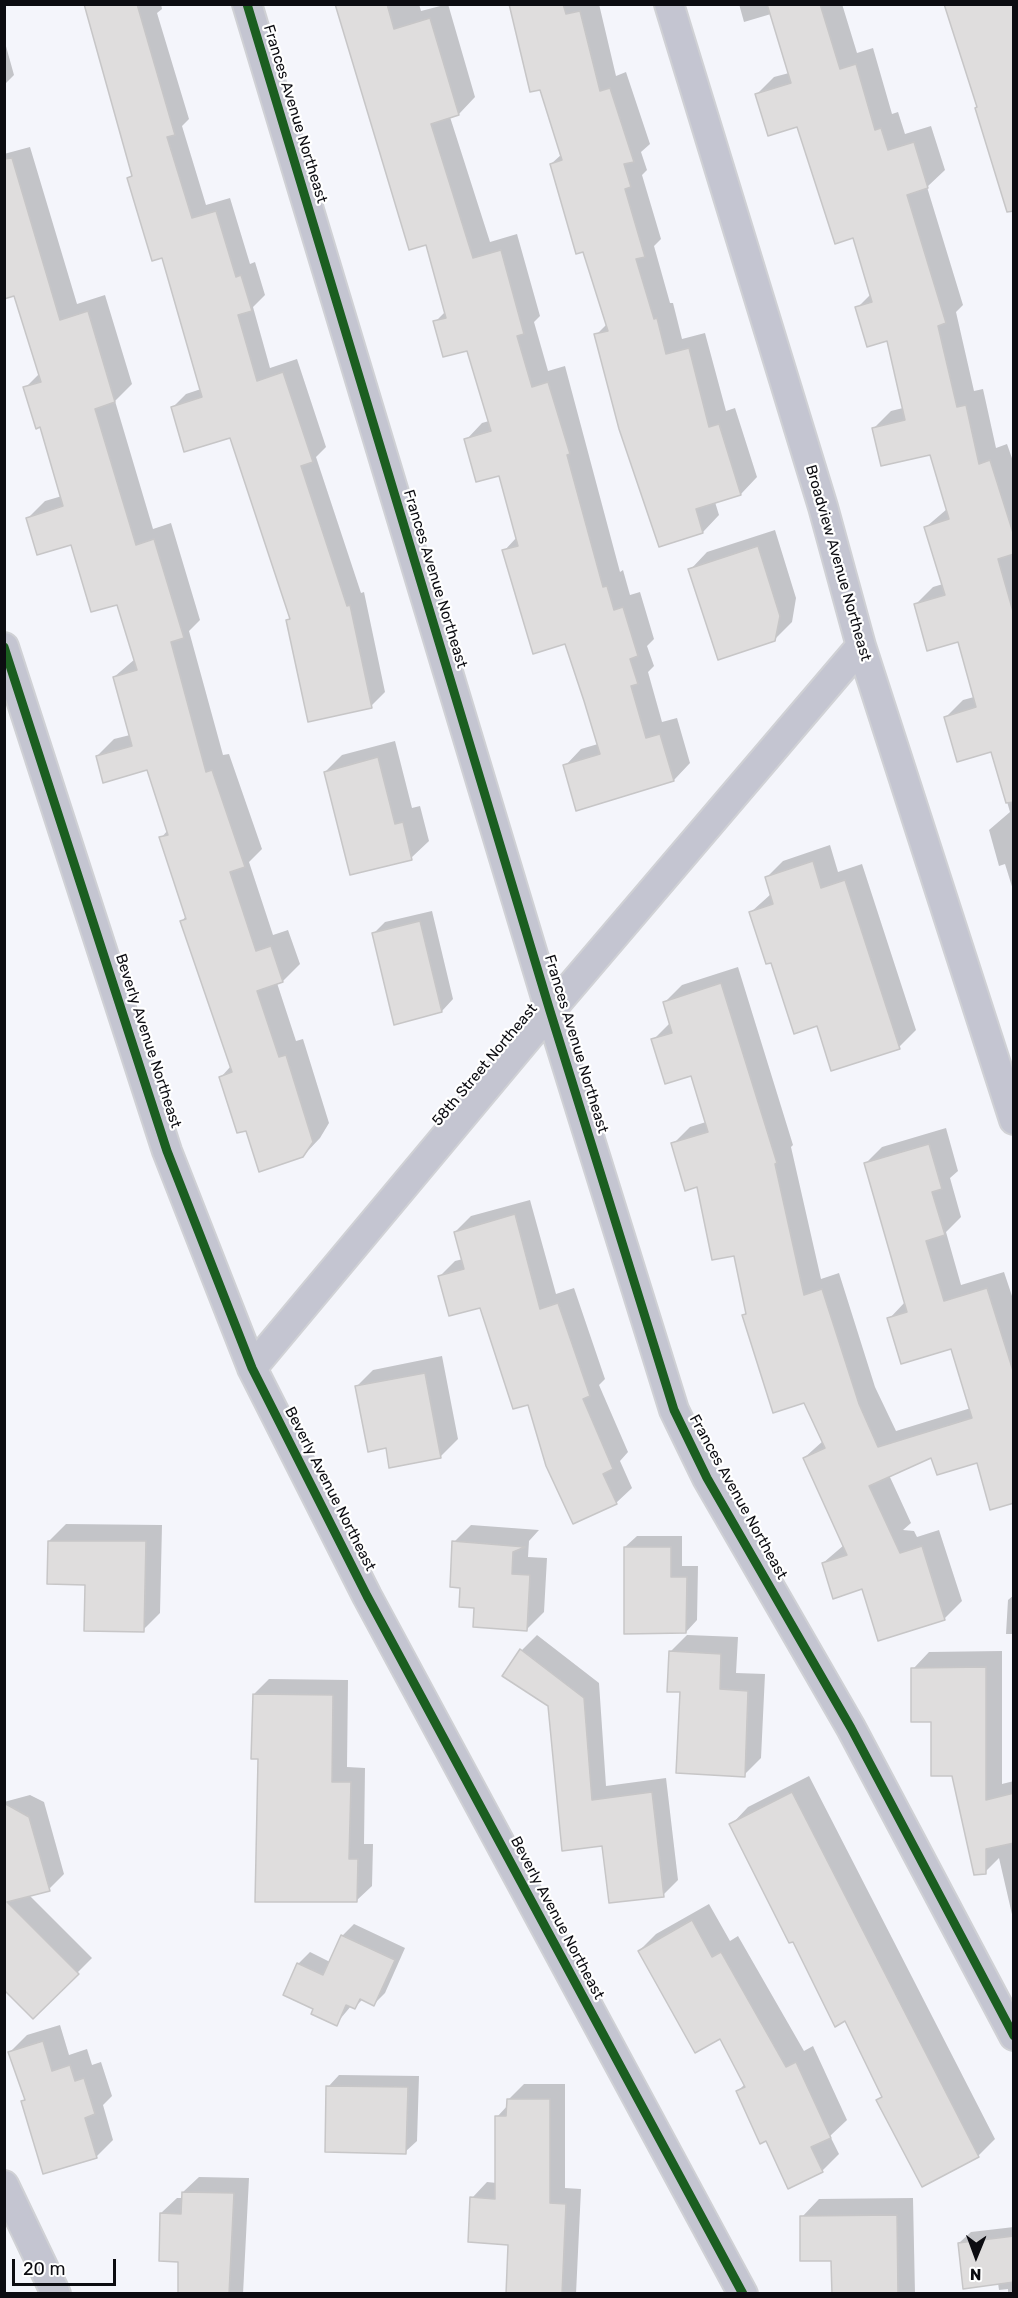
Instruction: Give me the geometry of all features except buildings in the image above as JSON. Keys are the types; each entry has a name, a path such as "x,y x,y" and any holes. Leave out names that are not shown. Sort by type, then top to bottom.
{"street":[{"name":"Frances Avenue Northeast","path":"247,4 550,1011 674,1410 707,1478 850,1728 1014,2036"},
{"name":"Broadview Avenue Northeast","path":"669,4 823,507 861,646 1014,1120"},
{"name":"58th Street Northeast","path":"252,1368 550,1011 861,646"},
{"name":"Beverly Avenue Northeast","path":"4,647 168,1151 252,1368 373,1606 743,2294"},
{"path":"4,2185 56,2294"}],"cycle path":[{"path":"247,4 550,1011 674,1410 707,1478 851,1728 1014,2036"},
{"path":"4,647 167,1151 252,1368 367,1596 743,2294"}]}
